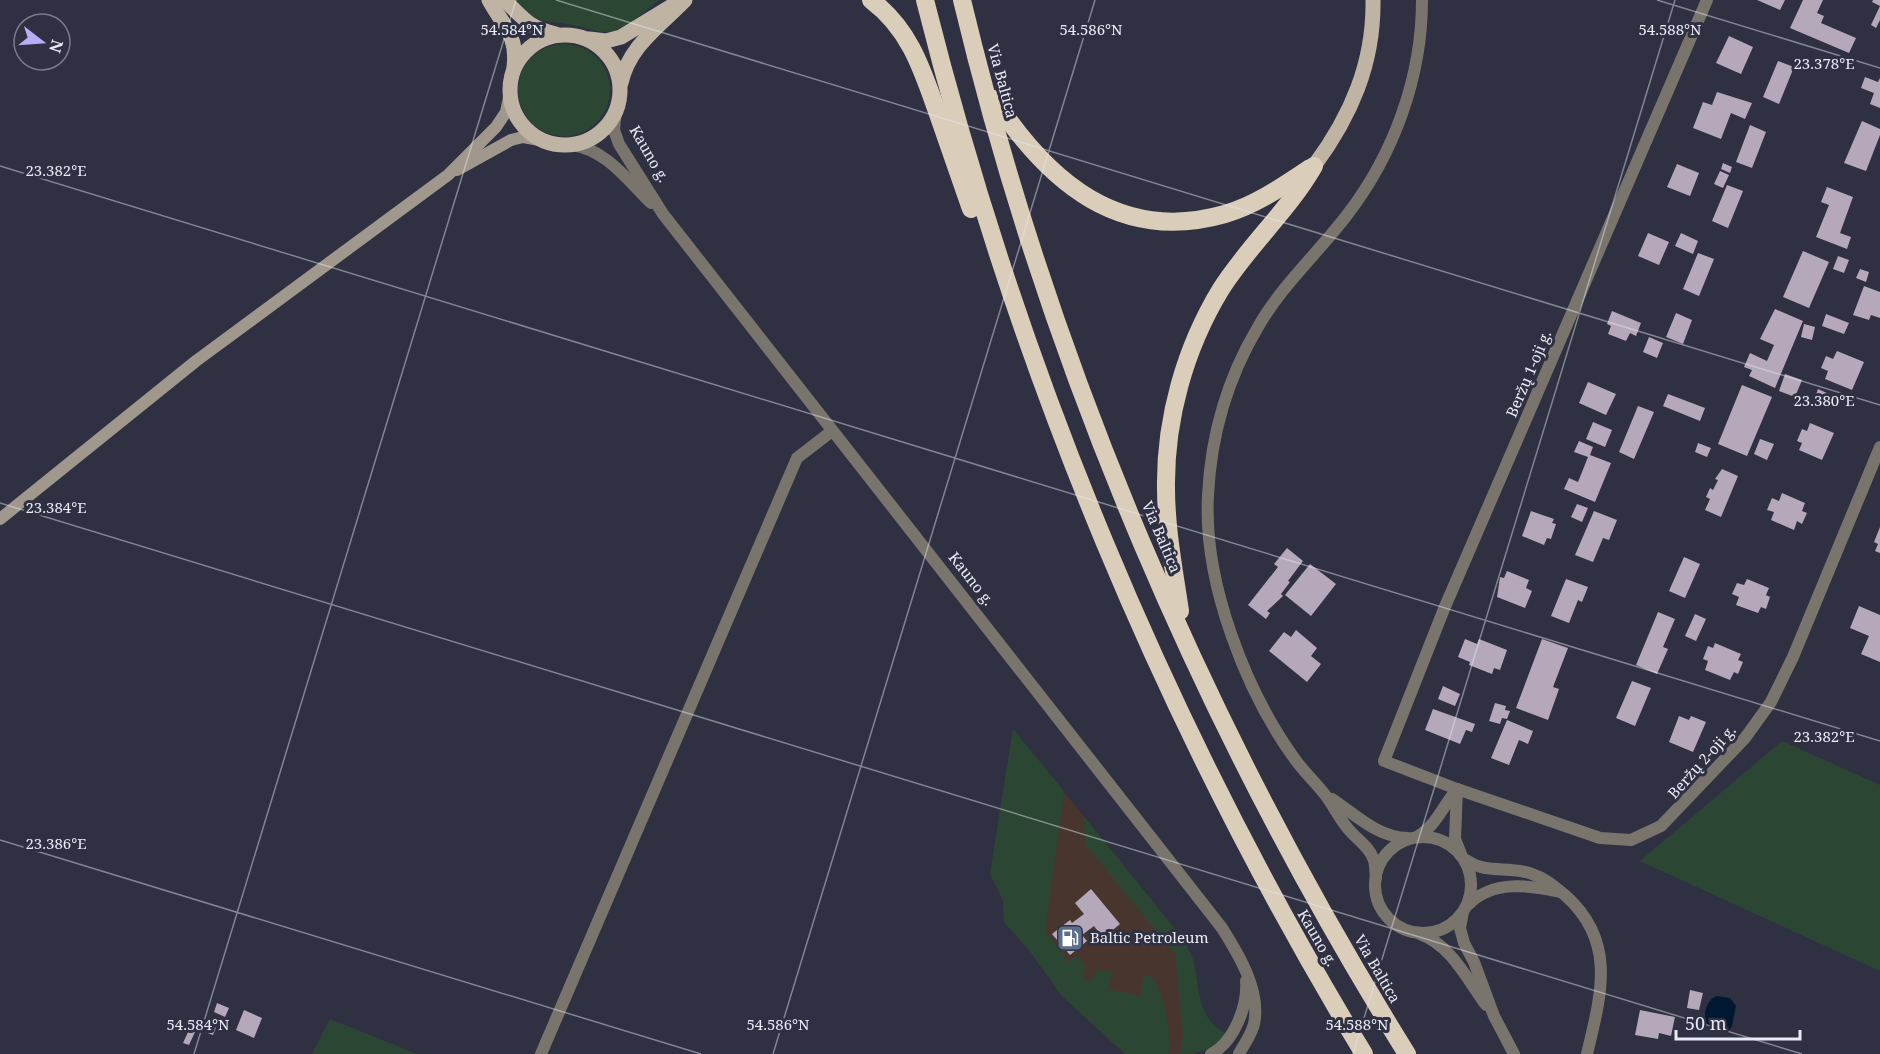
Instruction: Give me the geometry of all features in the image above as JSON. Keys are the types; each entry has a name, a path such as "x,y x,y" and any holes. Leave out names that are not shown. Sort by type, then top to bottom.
{"highway":[{"path":"871,0 892,18 907,37 922,66 971,209 1007,284"},
{"path":"925,0 970,165 1007,284"},
{"name":"Via Baltica","path":"962,0 1036,256 1069,353 1106,450 1182,633 1273,819 1324,914 1407,1054"},
{"path":"984,82 1010,123 1051,172 1088,199 1123,214 1177,222 1227,214 1272,193 1314,166"},
{"path":"1182,633 1166,489 1167,455 1180,383 1205,319 1221,290 1240,262 1300,190 1314,166"},
{"name":"Kauno g.","path":"1007,284 1088,503 1133,610 1195,745 1285,917 1364,1054"}],"main road":[{"path":"448,175 496,127 506,112 516,50 512,35 489,0"},
{"path":"504,0 523,21 539,30 606,41 621,37 684,0"},
{"path":"0,519 196,361 448,175 511,140 523,137 572,145 599,133 616,110 625,65 636,48 650,37 684,0"},
{"path":"1314,166 1332,142 1357,93 1370,45 1373,0"},
{"path":"514,67 525,51 540,40 559,35"},
{"path":"586,38 610,57 620,86"},
{"path":"510,93 519,120 540,140"}],"street":[{"path":"1422,0 1413,76 1394,135 1365,190 1278,298 1242,356 1221,410 1210,468 1207,499 1212,562 1227,624 1276,729 1297,762 1326,795 1350,831 1368,847 1374,860 1376,893 1385,914 1402,928 1435,939 1448,951 1494,1016"},
{"name":"Beržų 1-oji g.","path":"1384,761 1436,630 1707,0"},
{"name":"Kauno g.","path":"616,110 614,130 619,144 663,214 1222,928 1235,948 1254,993 1255,1014 1251,1033 1239,1054"},
{"name":"Kauno g.","path":"572,145 590,147 605,156 663,214"},
{"path":"541,1054 797,458 832,431"},
{"name":"Beržų 2-oji g.","path":"1384,761 1457,789 1600,838 1631,840 1661,826 1676,813 1745,738 1771,702 1793,657 1880,447"},
{"path":"1376,878 1380,864 1388,853 1399,844 1430,830 1442,807 1457,789"},
{"path":"1457,789 1458,813 1455,839 1472,883 1460,928 1494,1016 1514,1054"},
{"path":"1326,795 1377,832 1391,838 1441,840 1477,868 1493,871 1515,869 1530,873 1546,880 1562,893 1589,923 1598,942 1601,962 1598,1007 1587,1054"},
{"path":"1417,933 1443,929 1478,895 1494,889 1536,887 1562,893"},
{"path":"1211,1054 1220,1049 1241,1017 1246,998 1245,971"}],"shaded area":[{"path":"1013,729 1183,939 1193,959 1198,999 1204,1014 1213,1026 1226,1034 1195,1054 1125,1054 1061,995 1029,950 1004,922 1003,900 990,874"}],"green space":[{"path":"515,0 659,0 628,24 617,30 606,32 537,18 523,9"},
{"path":"564,44 582,48 596,58 606,72 610,90 606,108 596,122 582,132 564,136 546,132 532,122 522,108 518,90 522,72 532,58 546,48"},
{"path":"1013,729 1064,791 1045,931 1069,962 1077,955 1085,967 1083,981 1093,980 1096,970 1112,972 1108,989 1141,996 1143,975 1151,976 1160,992 1166,1014 1169,1036 1168,1054 1125,1054 1061,995 1029,950 1004,922 1003,900 990,874"},
{"path":"1782,741 1880,785 1880,971 1640,861"},
{"path":"1083,815 1183,939 1193,960 1204,1011 1216,1027 1226,1034 1211,1047 1200,1052 1180,1054 1183,1036 1175,954 1085,844"},
{"path":"330,1019 417,1054 312,1054"}],"water":[{"path":"1717,996 1730,998 1736,1006 1729,1030 1715,1030 1706,1022 1705,1012 1709,1002"}],"building":[{"path":"1757,0 1785,0 1780,10"},
{"path":"1803,0 1823,0 1817,13 1824,16 1821,23 1856,38 1849,53 1790,28"},
{"path":"1880,0 1880,6 1872,2"},
{"path":"1880,6 1880,20 1876,28 1871,25"},
{"path":"1729,36 1753,47 1741,74 1716,63"},
{"path":"1778,61 1794,67 1779,104 1763,97"},
{"path":"1865,77 1878,82 1880,78 1880,108 1870,104 1874,93 1861,88"},
{"path":"1717,92 1752,103 1745,119 1731,113 1721,139 1693,128 1703,102 1712,105"},
{"path":"1862,121 1880,129 1880,135 1866,171 1844,163"},
{"path":"1750,125 1766,132 1752,168 1736,162"},
{"path":"1723,163 1732,167 1730,173 1721,169"},
{"path":"1677,164 1699,173 1690,196 1667,187"},
{"path":"1720,171 1729,175 1723,188 1714,184"},
{"path":"1727,185 1743,191 1728,228 1712,221"},
{"path":"1827,187 1853,197 1840,233 1851,237 1847,249 1816,237 1829,205 1821,202"},
{"path":"1648,233 1669,242 1659,265 1638,256"},
{"path":"1681,233 1698,241 1693,254 1675,246"},
{"path":"1803,251 1829,262 1809,308 1783,297"},
{"path":"1698,253 1714,259 1699,296 1683,289"},
{"path":"1838,256 1849,260 1844,273 1833,269"},
{"path":"1860,269 1869,272 1866,282 1856,278"},
{"path":"1864,286 1880,292 1880,318 1871,315 1869,320 1853,315"},
{"path":"1775,309 1803,321 1775,388 1749,376 1752,370 1744,367 1750,353 1767,361 1774,345 1760,339"},
{"path":"1612,311 1641,323 1636,336 1630,333 1626,341 1608,334 1611,326 1607,324"},
{"path":"1676,313 1692,320 1683,344 1666,337"},
{"path":"1826,314 1849,323 1844,334 1822,326"},
{"path":"1804,324 1815,327 1812,340 1801,337"},
{"path":"1649,337 1663,343 1657,358 1643,352"},
{"path":"1837,351 1864,362 1852,390 1825,379 1828,371 1821,368 1826,356 1833,359"},
{"path":"1785,374 1802,380 1795,397 1779,391"},
{"path":"1588,382 1616,394 1606,415 1579,403"},
{"path":"1742,385 1772,397 1747,456 1718,444"},
{"path":"1818,389 1829,394 1825,404 1814,400"},
{"path":"1668,394 1705,408 1700,421 1663,406"},
{"path":"1638,406 1654,412 1634,459 1619,452"},
{"path":"1593,422 1612,430 1605,447 1586,439"},
{"path":"1810,423 1834,433 1822,460 1799,450 1802,443 1797,441 1802,429 1807,431"},
{"path":"1760,439 1774,444 1767,460 1754,454"},
{"path":"1579,441 1593,447 1590,455 1611,463 1595,502 1564,489 1569,478 1578,482 1588,457 1574,452"},
{"path":"1698,443 1711,448 1707,457 1695,452"},
{"path":"1722,469 1738,476 1721,517 1705,510 1710,499 1706,497 1710,488 1713,490 1718,480 1715,479"},
{"path":"1782,493 1805,503 1802,511 1807,513 1802,524 1797,521 1794,530 1771,520 1774,512 1767,510 1772,498 1779,501"},
{"path":"1577,504 1588,508 1582,522 1571,517"},
{"path":"1531,511 1554,519 1552,523 1556,524 1551,539 1547,538 1544,545 1522,536"},
{"path":"1594,511 1617,520 1609,540 1603,538 1593,562 1575,555"},
{"path":"1880,527 1880,553 1875,551 1878,544 1874,542"},
{"path":"1287,548 1303,561 1288,581 1290,582 1281,594 1283,596 1267,611 1270,613 1266,619 1248,605 1278,567 1274,564"},
{"path":"1684,557 1700,564 1685,598 1669,591"},
{"path":"1310,564 1336,584 1311,616 1285,595"},
{"path":"1507,571 1529,580 1526,588 1532,591 1525,608 1497,597 1500,577 1504,578"},
{"path":"1566,579 1588,587 1582,602 1578,600 1569,623 1551,616"},
{"path":"1747,579 1769,588 1766,595 1770,597 1766,609 1761,607 1758,613 1736,605 1739,597 1732,594 1737,583 1744,585"},
{"path":"1859,606 1880,615 1880,662 1861,654 1869,636 1850,628"},
{"path":"1658,612 1675,619 1663,647 1668,649 1657,674 1636,665"},
{"path":"1695,614 1706,619 1696,641 1685,636"},
{"path":"1296,630 1317,648 1311,656 1321,664 1307,682 1269,651 1284,632 1291,637"},
{"path":"1465,639 1477,644 1479,639 1507,650 1500,670 1494,668 1492,674 1469,665 1470,662 1458,657"},
{"path":"1542,639 1568,648 1553,687 1559,689 1548,720 1516,708"},
{"path":"1715,643 1741,654 1738,660 1743,662 1738,674 1734,672 1730,680 1705,670 1708,661 1703,659 1708,646 1713,648"},
{"path":"1632,681 1651,688 1635,726 1616,718"},
{"path":"1443,686 1460,694 1455,706 1438,699"},
{"path":"1495,703 1506,706 1505,710 1510,711 1507,719 1502,718 1500,724 1489,721"},
{"path":"1433,709 1475,724 1472,732 1466,730 1460,744 1425,730"},
{"path":"1679,716 1689,720 1691,716 1706,722 1693,752 1669,742"},
{"path":"1507,720 1533,731 1528,744 1519,740 1509,765 1491,758"},
{"path":"1091,889 1120,924 1103,938 1094,926 1082,935 1087,941 1070,955 1052,934 1070,920 1072,923 1084,914 1075,903"},
{"path":"1690,990 1703,993 1699,1010 1687,1008"},
{"path":"217,1003 229,1008 225,1017 214,1012"},
{"path":"244,1010 262,1018 254,1038 236,1030"},
{"path":"1640,1010 1675,1017 1671,1036 1659,1033 1658,1039 1635,1035"},
{"path":"208,1024 216,1028 213,1035 205,1032"},
{"path":"189,1030 195,1032 189,1045 183,1043"}],"place":[{"name":"Baltic Petroleum","path":"1070,938"}]}
